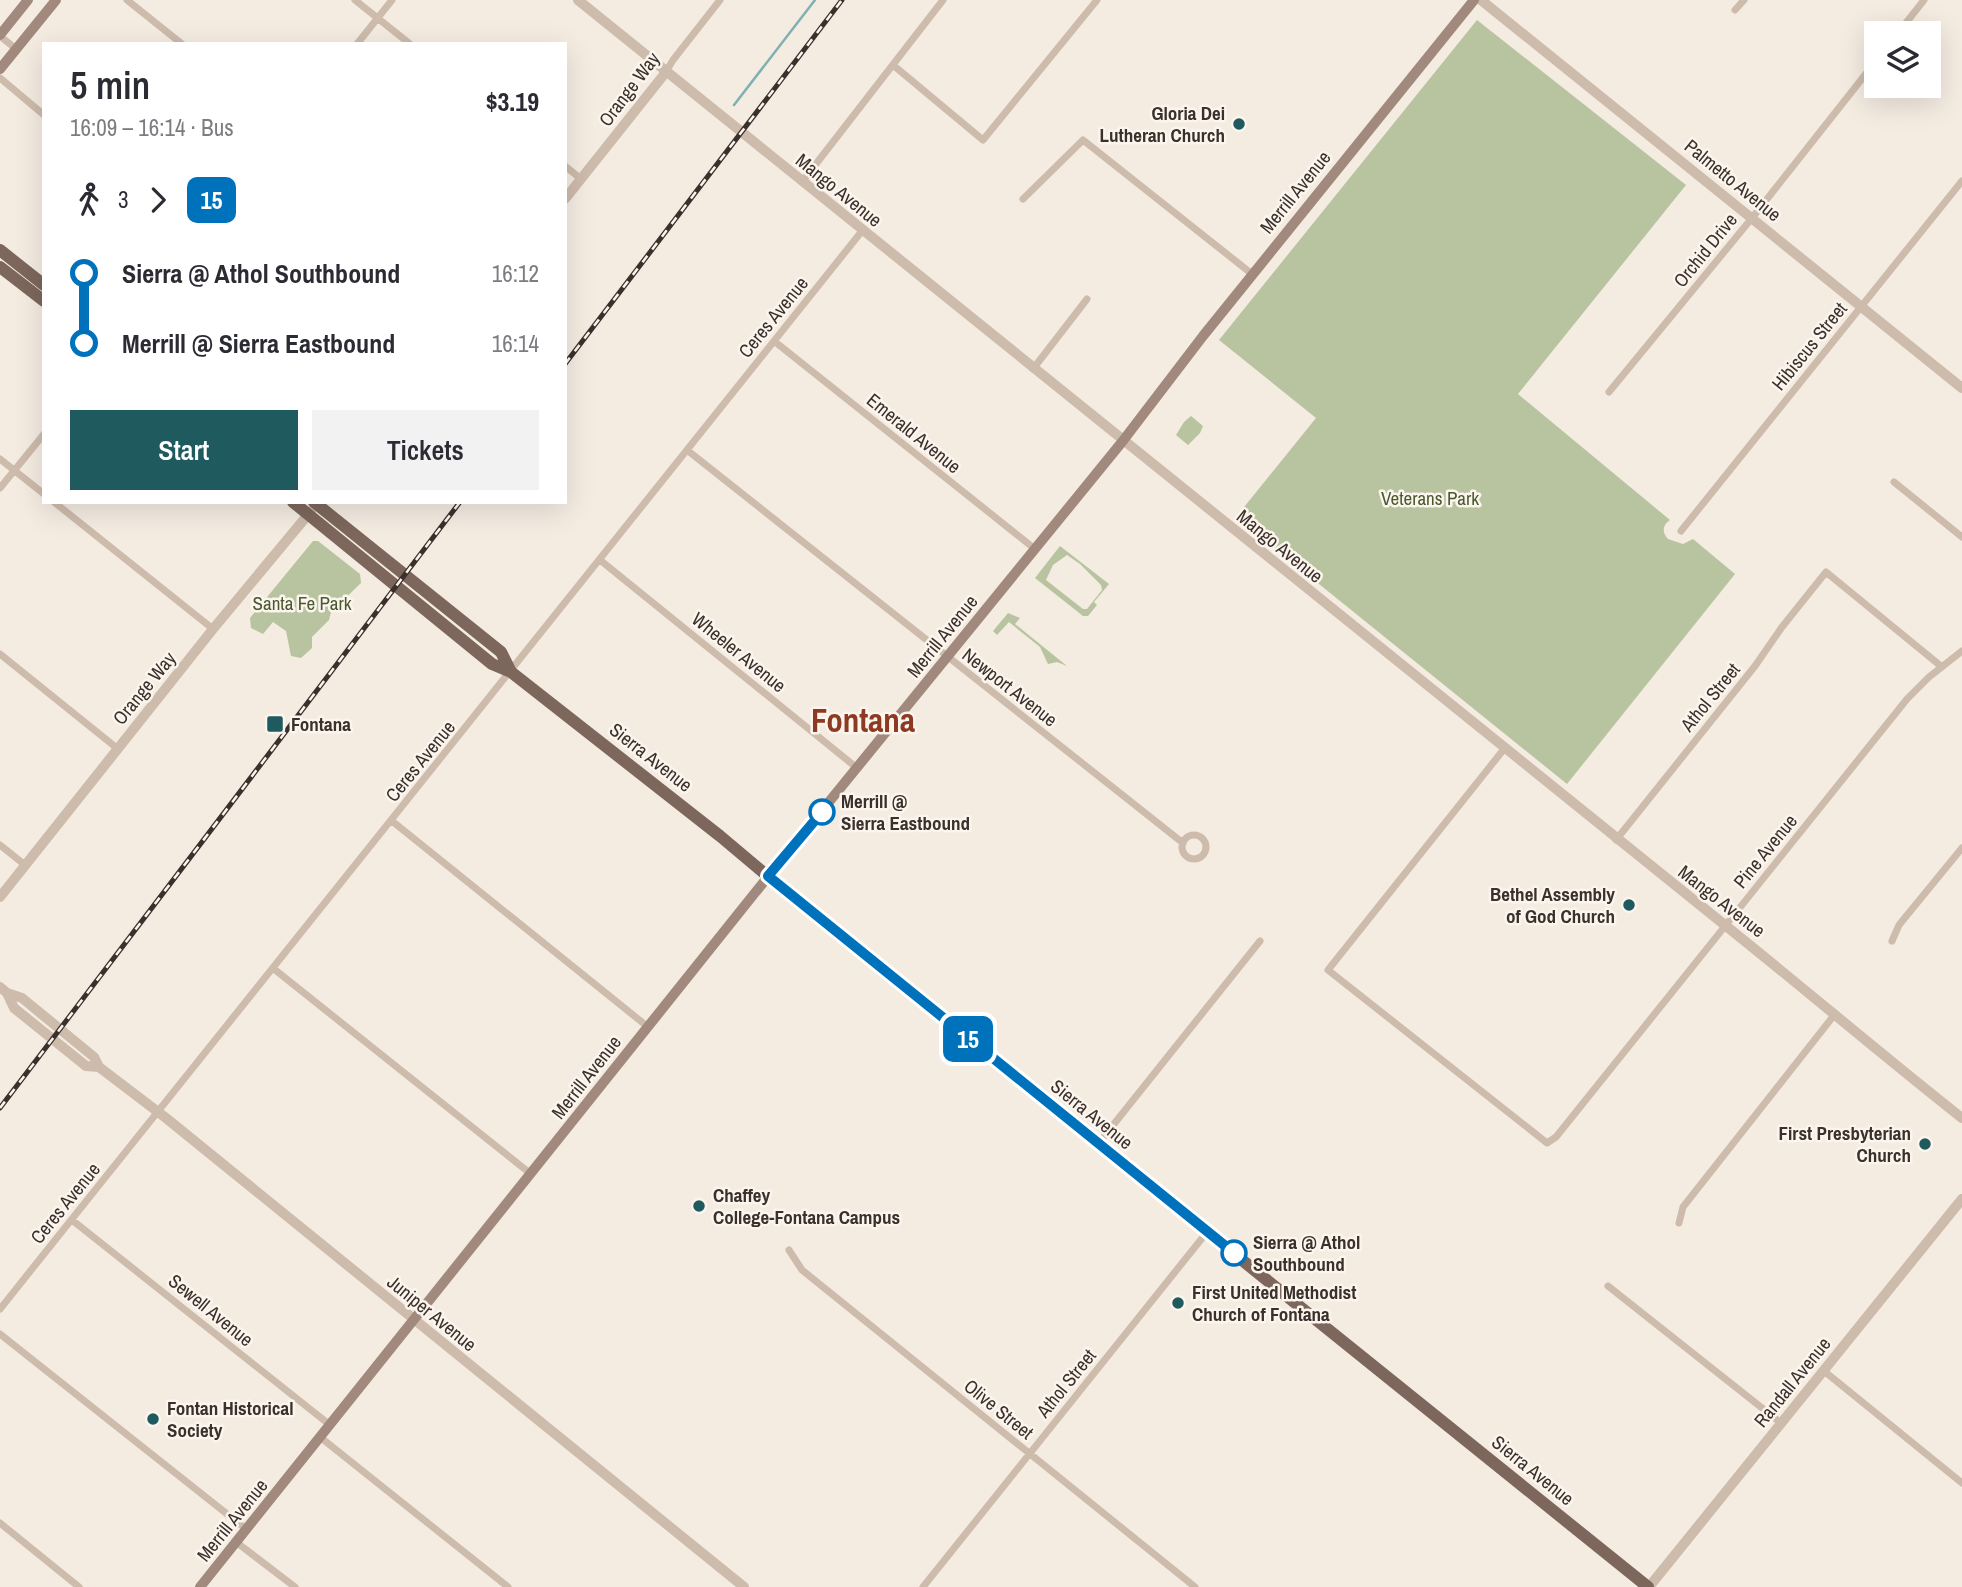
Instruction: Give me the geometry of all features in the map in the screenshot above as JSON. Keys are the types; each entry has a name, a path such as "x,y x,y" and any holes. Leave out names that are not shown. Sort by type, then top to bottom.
{"main road":[{"path":"0,35 28,0"},
{"path":"0,69 56,0"},
{"name":"Merrill Avenue","path":"200,1587 768,876 1122,442 1252,274 1474,0"},
{"path":"0,250 42,283"},
{"path":"0,267 42,300"},
{"name":"Sierra Avenue","path":"314,506 492,664 511,672 707,825 1098,1144 1649,1587"}],"street":[{"path":"127,0 180,42"},
{"path":"355,0 407,42"},
{"path":"359,42 392,0"},
{"name":"Mango Avenue","path":"578,0 1962,1118"},
{"name":"Orange Way","path":"567,196 667,72 673,60 720,0"},
{"path":"802,182 943,0"},
{"path":"893,65 983,140 1097,0"},
{"name":"Palmetto Avenue","path":"1481,0 1962,388"},
{"path":"1735,10 1744,0"},
{"path":"1907,21 1924,0"},
{"path":"0,35 16,49"},
{"name":"Orchid Drive","path":"1609,392 1864,76"},
{"path":"0,78 42,113"},
{"path":"1023,199 1083,140 1252,274"},
{"path":"567,168 581,179"},
{"name":"Hibiscus Street","path":"1681,531 1962,181"},
{"name":"Ceres Avenue","path":"0,1309 862,231"},
{"path":"1033,369 1087,299"},
{"name":"Emerald Avenue","path":"774,341 1035,549"},
{"path":"0,488 42,436"},
{"name":"Newport Avenue","path":"687,450 1183,843"},
{"path":"0,459 42,492"},
{"path":"1894,482 1962,537"},
{"path":"57,504 213,629"},
{"name":"Orange Way","path":"0,897 314,506"},
{"name":"Wheeler Avenue","path":"600,560 857,768"},
{"name":"Athol Street","path":"1616,840 1826,572 1941,667"},
{"name":"Pine Avenue","path":"1504,749 1328,970 1547,1143 1556,1137 1908,699 1962,651"},
{"path":"0,653 118,748"},
{"path":"391,821 648,1027"},
{"path":"0,845 25,865"},
{"path":"1892,941 1899,925 1962,848"},
{"path":"1098,1144 1260,941"},
{"path":"274,969 531,1174"},
{"name":"Juniper Avenue","path":"4,990 22,998 94,1056 99,1066 744,1587"},
{"path":"1679,1223 1683,1206 1835,1014"},
{"name":"Randall Avenue","path":"1649,1587 1962,1199"},
{"name":"Sewell Avenue","path":"72,1220 330,1425"},
{"name":"Athol Street","path":"923,1587 1207,1232"},
{"name":"Olive Street","path":"789,1250 802,1270 1195,1587"},
{"path":"1608,1286 1781,1423"},
{"path":"0,1334 246,1529"},
{"path":"1824,1371 1962,1483"},
{"path":"320,1437 508,1587"},
{"path":"0,1523 79,1587"},
{"path":"236,1542 295,1587"}],"green space":[{"name":"Veterans Park","path":"1477,20 1686,185 1518,394 1670,520 1664,529 1668,539 1683,544 1693,539 1735,574 1567,784 1236,517 1316,418 1219,340"},
{"path":"1191,416 1203,426 1188,445 1176,435"},
{"name":"Santa Fe Park","path":"313,541 318,541 360,574 361,583 331,612 329,620 312,637 312,648 301,658 291,656 286,631 273,622 263,634 251,628 250,618"},
{"path":"1060,546 1109,584 1094,602 1097,605 1088,616 1083,616 1035,578","holes":["1067,555 1101,585 1102,590 1087,609 1083,609 1046,580 1053,565"]},
{"path":"1008,613 1020,618 1015,624 1067,666 1057,662 1048,664 1040,647 1009,622 997,635 993,631"}],"waterway":[{"path":"734,105 815,0"}],"railway":[{"path":"567,361 842,0"},
{"path":"0,1108 458,504"}],"bus line":[{"name":"15","path":"822,812 768,876 1234,1253"}],"place":[{"name":"Gloria Dei Lutheran Church","path":"1239,124"},
{"name":"Fontana","path":"275,724"},
{"name":"Merrill @ Sierra Eastbound","path":"822,812"},
{"name":"Bethel Assembly of God Church","path":"1629,905"},
{"name":"First Presbyterian Church","path":"1925,1144"},
{"name":"Chaffey College-Fontana Campus","path":"699,1206"},
{"name":"Sierra @ Athol Southbound","path":"1234,1253"},
{"name":"First United Methodist Church of Fontana","path":"1178,1303"},
{"name":"Fontan Historical Society","path":"153,1419"}],"district":[{"name":"Fontana","path":"863,720"}]}
